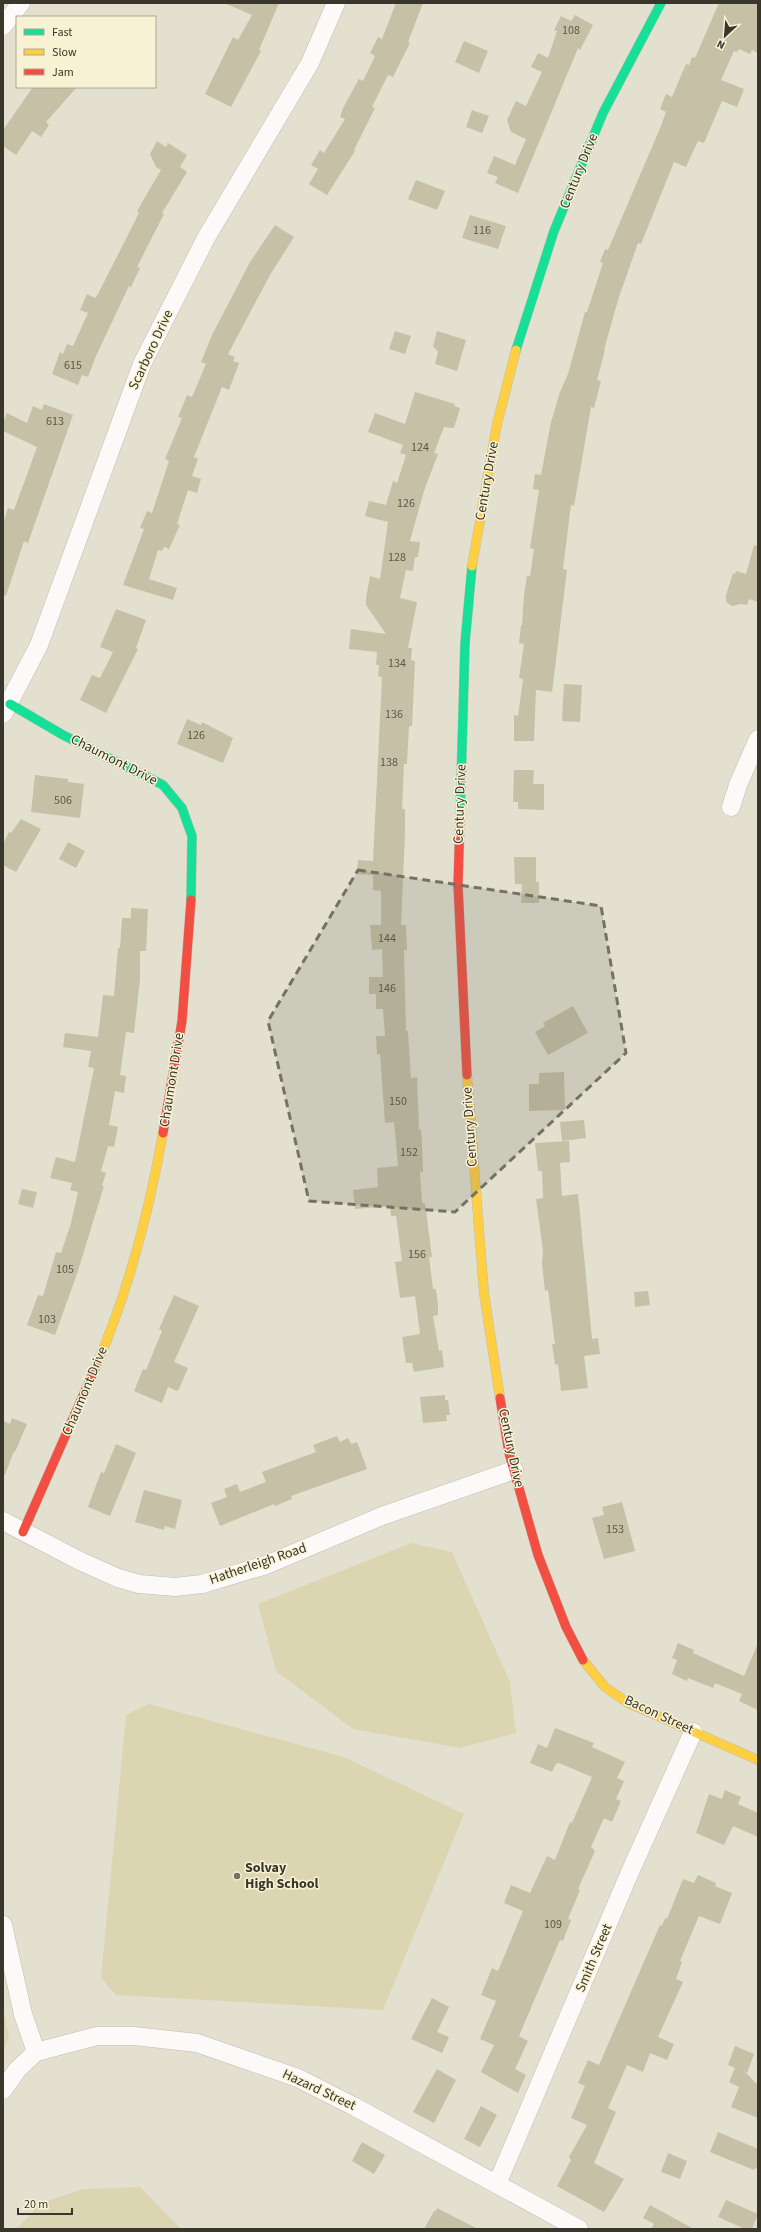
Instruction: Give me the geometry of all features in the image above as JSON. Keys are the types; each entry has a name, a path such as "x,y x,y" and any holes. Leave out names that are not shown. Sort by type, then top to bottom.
{"street":[{"path":"3,26 20,3"},
{"name":"Scarboro Drive","path":"7,709 39,645 142,364 206,238 310,63 336,3"},
{"name":"Century Drive","path":"566,1627 538,1556 509,1453 484,1293 472,1159 464,1026 458,885 465,643 472,565 497,424 519,339 554,231 603,113 662,3"},
{"name":"Chaumont Drive","path":"7,709 163,785 182,808 192,836 192,881 182,1020 171,1092 151,1200 113,1327 23,1532"},
{"path":"731,807 738,785 758,739"},
{"name":"Hatherleigh Road","path":"3,1521 80,1561 132,1582 175,1586 202,1584 266,1565 382,1516 514,1470"},
{"name":"Bacon Street","path":"566,1627 580,1656 605,1687 628,1703 758,1760"},
{"name":"Smith Street","path":"496,2184 630,1872 694,1732"},
{"path":"3,1925 22,2014 36,2052 17,2070 3,2090"},
{"name":"Hazard Street","path":"36,2052 97,2036 134,2036 197,2043 298,2078 355,2107 579,2229"}],"highlighted area":[{"path":"358,870 601,906 626,1053 455,1212 309,1201 268,1021"}],"shaded area":[{"path":"411,1543 452,1552 510,1682 516,1733 460,1748 353,1729 276,1671 258,1604"},
{"path":"149,1704 344,1757 464,1814 383,2010 116,1995 101,1978 126,1715"},
{"path":"3,2009 9,2037 3,2051"},
{"path":"140,2187 181,2229 17,2229 41,2203 84,2189"}],"building":[{"path":"224,3 279,3 259,50 261,51 231,107 205,94 233,37 238,40 252,15"},
{"path":"396,3 423,3 408,42 410,43 393,77 388,75 372,107 375,108 354,150 355,151 327,195 309,184 318,169 311,165 320,150 324,153 345,119 340,117 343,108 359,79 363,81 375,56 370,53 378,37 382,39"},
{"path":"719,3 758,3 758,53 752,50 750,54 739,49 737,52 734,51 721,80 744,89 737,107 722,101 704,143 698,141 686,167 674,162 641,244 638,243 618,300 604,350 597,380 601,381 594,408 591,407 574,506 571,505 563,569 567,570 552,692 536,690 534,741 514,741 514,715 518,716 523,679 519,678 524,644 519,643 527,576 530,576 534,549 530,548 539,490 533,489 535,474 541,475 551,422 560,392 568,374 585,312 587,312 603,263 600,262 605,249 608,250 661,126 666,112 660,109 666,94 672,97 686,64 689,65 692,57 695,58"},
{"path":"575,15 593,25 580,50 578,48 518,193 495,183 498,177 487,173 494,156 515,165 526,139 511,132 507,120 516,101 526,106 542,72 531,67 538,53 548,58 557,31 554,30 561,16 571,21"},
{"path":"464,41 488,51 479,73 455,62"},
{"path":"32,88 76,88 46,122 49,125 41,137 32,131 16,155 3,146 3,130"},
{"path":"472,110 489,116 482,133 466,127"},
{"path":"157,141 166,147 168,143 187,155 180,167 187,172 162,213 164,214 137,267 140,268 131,287 129,286 96,356 88,377 82,375 78,385 52,374 60,352 63,354 67,344 73,346 88,313 80,310 87,294 95,298 98,294 139,213 137,211 161,170 156,167 150,154"},
{"path":"416,180 445,191 437,210 408,199"},
{"path":"470,215 506,226 498,249 462,238"},
{"path":"275,225 294,237 270,275 228,354 235,357 233,361 239,363 229,390 222,387 194,457 198,459 192,476 201,479 197,493 188,490 177,524 180,525 169,549 164,547 162,551 158,550 149,579 177,588 173,600 123,585 144,529 140,528 147,511 152,513 169,461 165,459 182,418 178,417 187,395 192,397 206,364 201,362 212,335 250,262"},
{"path":"395,331 411,336 405,354 389,349"},
{"path":"437,331 466,340 457,371 435,364 438,352 433,346"},
{"path":"415,392 455,404 454,406 460,408 454,428 444,427 434,453 438,454 424,491 410,541 420,542 418,557 415,557 413,571 406,570 400,598 417,602 408,648 412,648 411,660 415,661 412,726 409,726 407,764 404,764 402,809 405,809 405,833 401,925 406,925 407,950 404,950 406,1031 408,1031 411,1078 417,1077 419,1130 421,1129 422,1144 423,1172 420,1172 422,1203 425,1203 432,1257 429,1257 433,1289 436,1289 438,1306 438,1315 433,1316 439,1351 442,1350 444,1367 414,1372 412,1363 406,1363 402,1337 420,1334 415,1296 400,1298 395,1262 402,1261 396,1216 391,1216 390,1206 355,1209 353,1190 378,1187 377,1168 398,1166 394,1122 385,1123 380,1054 377,1055 376,1036 385,1036 383,1009 376,1009 376,994 369,994 369,977 383,977 382,949 372,950 370,925 381,925 381,891 373,890 373,875 357,874 358,860 373,861 382,677 378,676 379,665 376,665 377,652 349,649 351,629 386,634 366,605 366,598 370,576 380,579 388,522 365,516 369,501 386,505 393,481 397,483 406,455 400,453 403,445 368,432 375,413 405,424"},
{"path":"44,404 73,415 28,543 24,541 6,596 3,595 3,523 8,508 14,510 37,447 3,431 3,423 7,413 27,423 33,406 42,410"},
{"path":"754,545 758,546 758,602 749,599 747,605 741,604 732,606 726,602 726,595 733,573 735,574 736,571 746,574"},
{"path":"116,609 146,620 136,648 138,649 106,713 80,700 92,675 100,678 113,652 100,647"},
{"path":"564,684 582,685 580,722 562,721"},
{"path":"187,719 201,725 202,722 233,738 223,763 177,744"},
{"path":"514,770 534,770 533,784 544,784 544,810 518,809 518,802 513,802"},
{"path":"35,775 68,779 68,782 84,784 80,818 31,812"},
{"path":"21,819 41,829 16,872 3,865 3,844 9,832 11,833"},
{"path":"68,842 85,851 76,868 59,859"},
{"path":"514,857 536,857 536,882 539,882 539,903 521,903 522,884 515,884"},
{"path":"131,908 148,909 146,951 140,951 140,979 134,1033 126,1032 120,1075 126,1076 124,1093 115,1091 109,1125 118,1127 114,1147 108,1146 101,1171 106,1173 102,1186 104,1186 77,1274 55,1335 27,1325 38,1295 43,1296 56,1252 61,1253 71,1223 78,1192 70,1190 72,1183 50,1178 56,1157 75,1162 94,1068 88,1067 91,1051 63,1047 65,1033 98,1037 103,995 114,996 122,918 131,918"},
{"path":"573,1006 588,1033 548,1055 535,1032 545,1026 543,1023"},
{"path":"564,1072 565,1110 529,1111 529,1084 539,1084 539,1073"},
{"path":"584,1120 586,1138 562,1141 560,1122"},
{"path":"569,1141 570,1162 560,1163 562,1196 578,1194 592,1339 598,1338 600,1354 584,1356 588,1388 561,1391 558,1364 555,1365 552,1344 555,1344 548,1290 545,1291 542,1264 543,1251 536,1199 543,1198 542,1171 538,1171 535,1143"},
{"path":"22,1189 37,1192 33,1208 18,1204"},
{"path":"648,1291 650,1305 635,1307 634,1292"},
{"path":"174,1295 199,1306 174,1362 188,1368 179,1389 177,1391 168,1387 162,1403 134,1391 143,1369 146,1370 162,1331 159,1329"},
{"path":"445,1395 445,1400 448,1400 450,1415 446,1415 447,1421 423,1423 420,1397"},
{"path":"12,1418 27,1424 15,1452 14,1451 5,1475 3,1475 3,1421 10,1424"},
{"path":"337,1436 340,1442 348,1438 351,1444 357,1442 367,1469 291,1496 292,1499 275,1506 274,1504 220,1526 211,1503 227,1497 224,1489 237,1484 240,1492 266,1482 262,1472 316,1452 313,1445"},
{"path":"116,1444 136,1453 110,1516 88,1507 101,1472 104,1473"},
{"path":"144,1490 182,1500 175,1529 165,1526 164,1530 135,1522"},
{"path":"622,1502 635,1551 604,1559 592,1518 604,1515 602,1507"},
{"path":"678,1643 694,1650 693,1653 744,1676 758,1643 758,1710 739,1701 742,1694 715,1683 713,1688 688,1678 687,1681 672,1674 677,1660 672,1658"},
{"path":"555,1728 594,1743 592,1747 625,1762 617,1778 624,1781 616,1799 621,1801 612,1822 604,1818 591,1847 595,1851 578,1889 580,1890 568,1919 571,1920 563,1941 560,1940 519,2036 528,2041 515,2069 526,2075 518,2093 481,2072 494,2045 480,2039 496,2001 481,1995 492,1968 498,1971 523,1911 504,1903 511,1885 530,1893 547,1856 555,1860 570,1822 572,1823 592,1777 559,1763 556,1764 552,1772 530,1763 538,1744 547,1748"},
{"path":"725,1790 741,1797 738,1804 758,1813 758,1837 733,1826 724,1845 696,1833 709,1794 722,1799"},
{"path":"698,1875 716,1883 715,1886 732,1893 720,1924 699,1916 680,1961 682,1962 676,1979 683,1982 658,2037 674,2044 667,2060 650,2053 643,2072 627,2065 608,2108 616,2112 594,2163 624,2179 604,2212 557,2186 571,2160 569,2157 587,2125 571,2118 585,2086 578,2083 588,2060 599,2065 660,1925 662,1926 665,1918 667,1919 683,1879 694,1883"},
{"path":"432,1998 449,2007 437,2032 449,2037 442,2053 411,2039"},
{"path":"735,2046 754,2054 747,2073 744,2071 758,2085 758,2118 731,2107 739,2087 729,2082 735,2068 728,2065"},
{"path":"437,2069 456,2080 434,2123 413,2112"},
{"path":"481,2106 497,2115 480,2147 464,2139"},
{"path":"718,2132 758,2149 758,2169 755,2168 754,2170 710,2152"},
{"path":"362,2142 385,2155 374,2174 352,2161"},
{"path":"668,2153 687,2161 680,2179 661,2172"},
{"path":"726,2200 758,2214 752,2229 745,2229 718,2217"},
{"path":"650,2205 694,2229 651,2229 654,2224 643,2218"},
{"path":"437,2208 478,2229 424,2229"}],"traffic: fast":[{"path":"516,350 554,231 603,113 661,3"},
{"path":"460,819 465,643 472,566"},
{"path":"10,704 63,735 163,785 182,808 192,836 191,900"}],"traffic: slow":[{"path":"472,566 497,424 516,350"},
{"path":"467,1075 484,1293 500,1398"},
{"path":"97,1364 119,1308 137,1250 163,1133"},
{"path":"583,1660 605,1687 628,1703 758,1760"}],"traffic: jam":[{"path":"460,819 458,885 467,1075"},
{"path":"163,1133 182,1021 191,900"},
{"path":"23,1532 97,1364"},
{"path":"500,1398 509,1453 538,1555 566,1627 583,1660"}],"place":[{"name":"Solvay High School","path":"237,1876"}]}
